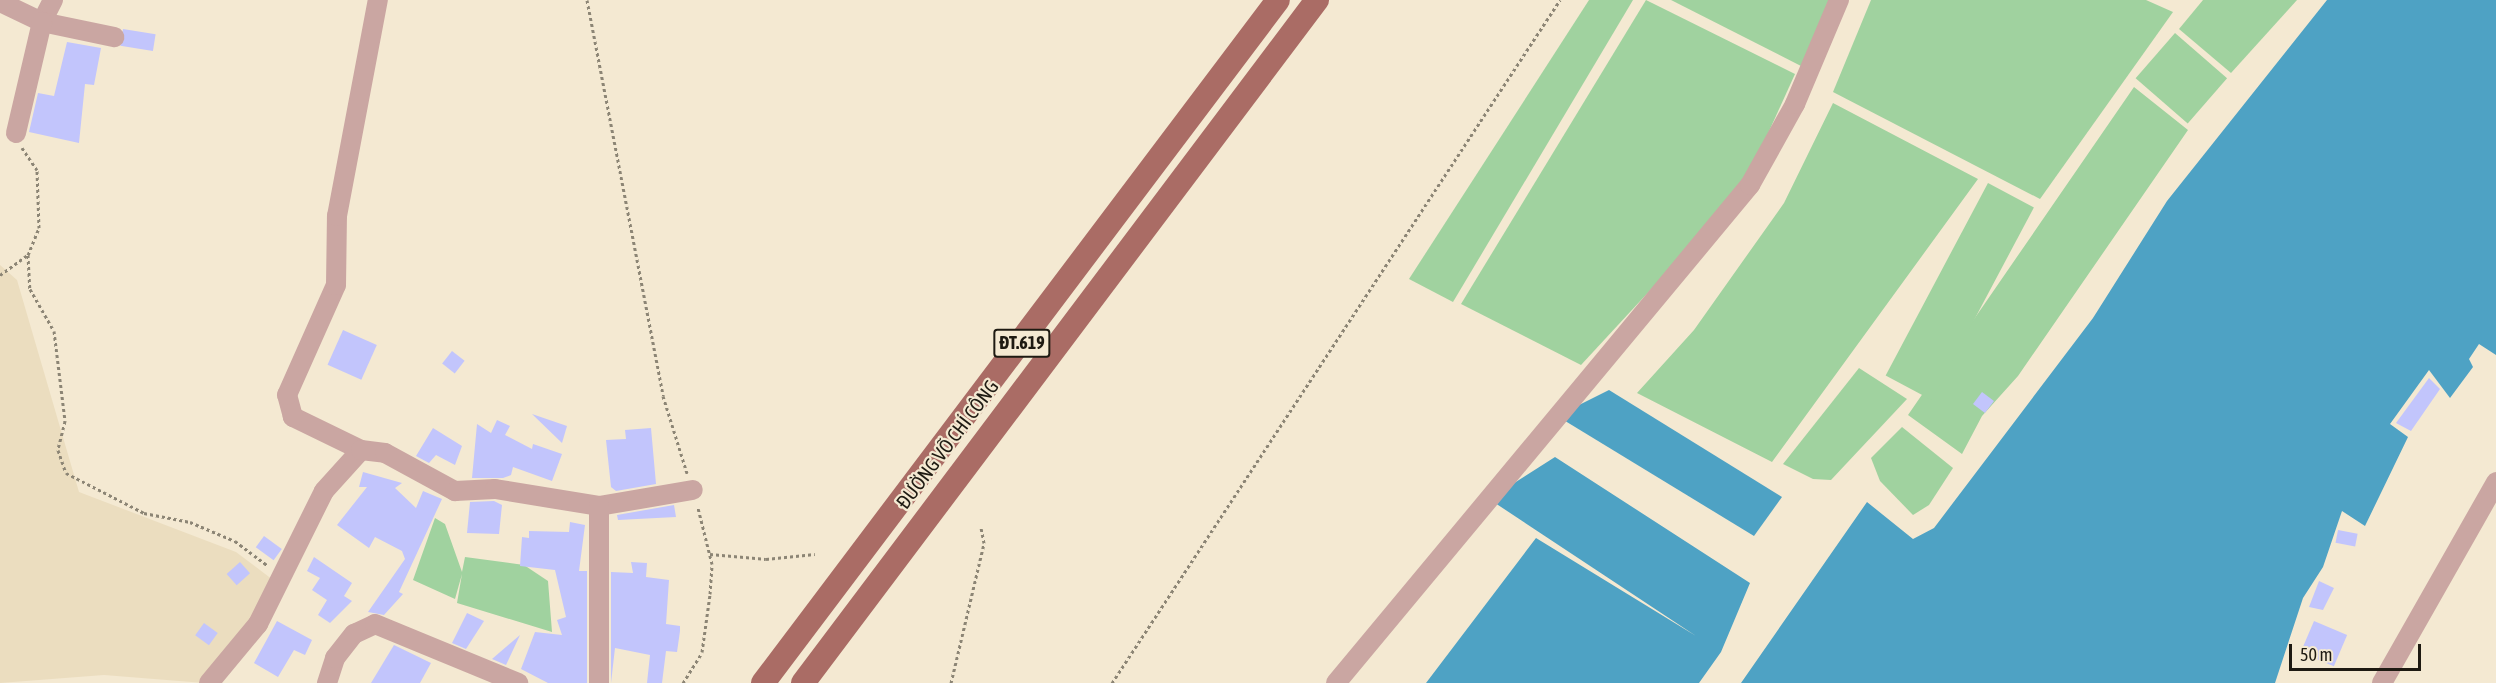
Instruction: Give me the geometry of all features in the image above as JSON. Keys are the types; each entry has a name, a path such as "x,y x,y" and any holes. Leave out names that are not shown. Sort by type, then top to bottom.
{"main road":[{"name":"ĐƯỜNG VÕ CHÍ CÔNG","path":"763,683 1278,0"},
{"name":"ĐƯỜNG VÕ CHÍ CÔNG","path":"803,683 1317,0"}],"street":[{"path":"16,133 42,22 53,0"},
{"path":"378,0 337,216 336,285 287,395 293,417 361,450 386,453 456,491 495,489 599,506 693,490"},
{"path":"1336,683 1750,185 1795,104 1839,0"},
{"path":"0,2 42,22 114,37"},
{"path":"209,683 258,624 284,577 324,490 361,450"},
{"path":"2382,683 2496,482"},
{"path":"599,506 599,683"},
{"path":"327,683 335,658 354,634 375,624 518,683"}],"path":[{"path":"587,0 663,396 693,490 710,554 702,652 683,683"},
{"path":"1112,683 1560,0"},
{"path":"16,133 37,170 39,228 28,255 30,289 54,331 65,421 58,450 66,472 144,513 190,522 235,541 284,577"},
{"path":"0,275 28,255"},
{"path":"951,683 984,543 981,527"},
{"path":"710,554 766,559 815,554"}],"shaded area":[{"path":"0,265 17,280 79,492 236,552 277,583 204,683 104,675 0,683"}],"green space":[{"path":"1589,0 1633,0 1453,302 1409,279"},
{"path":"1646,0 1795,74 1742,191 1581,365 1461,304"},
{"path":"1671,0 1832,0 1801,66"},
{"path":"1871,0 2146,0 2173,12 2040,199 1833,92"},
{"path":"2203,0 2297,0 2231,73 2179,29"},
{"path":"2175,33 2227,78 2188,124 2136,78"},
{"path":"2134,87 2188,130 2018,376 1982,416 1962,454 1908,415"},
{"path":"1833,103 1978,179 1772,462 1637,393 1694,330 1784,203"},
{"path":"1988,183 2034,207 1932,400 1886,375"},
{"path":"1859,368 1907,399 1831,480 1813,479 1783,464"},
{"path":"1902,427 1953,468 1929,505 1913,515 1880,481 1871,458"},
{"path":"435,518 445,524 462,572 465,557 524,565 548,581 552,632 457,603 462,574 455,599 413,580"}],"water":[{"path":"2327,0 2496,0 2496,355 2479,344 2469,359 2473,367 2450,398 2429,370 2390,424 2408,437 2365,526 2342,511 2323,567 2303,598 2275,683 1741,683 1867,502 1913,539 1934,528 2093,318 2167,201"},
{"path":"1609,390 1782,497 1754,536 1557,416"},
{"path":"1555,457 1750,583 1721,652 1699,683 1426,683 1536,538 1696,636 1489,499"}],"building":[{"path":"123,29 156,34 153,51 120,46"},
{"path":"67,42 101,48 94,85 85,84 79,143 29,132 38,93 54,96"},
{"path":"343,330 377,345 361,380 328,365"},
{"path":"452,351 465,361 455,373 442,364"},
{"path":"2429,378 2440,389 2411,431 2396,423"},
{"path":"1982,392 1994,401 1985,413 1973,404"},
{"path":"532,414 567,426 562,443"},
{"path":"497,420 510,426 505,435 532,449 533,444 562,454 552,481 513,467 511,475 503,478 472,478 477,424 491,433"},
{"path":"433,428 462,446 455,465 436,455 429,463 416,456"},
{"path":"651,428 656,484 616,491 611,487 606,440 626,439 625,430"},
{"path":"363,472 402,483 395,488 416,508 423,491 442,499 399,592 403,594 384,615 368,612 405,559 402,551 375,537 369,548 337,525 367,487 359,487"},
{"path":"494,501 502,505 499,534 467,533 470,502"},
{"path":"674,505 676,517 618,520 617,515"},
{"path":"570,522 585,525 579,571 587,571 587,683 548,683 521,669 535,632 562,635 557,620 566,617 555,570 520,566 522,537 529,538 529,531 569,532"},
{"path":"2338,530 2358,534 2355,547 2336,543"},
{"path":"264,536 282,549 274,560 256,547"},
{"path":"314,557 352,583 344,596 352,601 330,623 318,615 327,600 312,590 320,578 307,571"},
{"path":"240,562 250,573 237,585 227,574"},
{"path":"631,562 647,563 646,577 669,580 666,624 680,626 680,631 677,652 666,651 662,683 647,683 650,655 615,648 611,683 611,572 633,573"},
{"path":"2319,581 2334,588 2323,610 2309,607"},
{"path":"467,613 484,621 466,649 452,643"},
{"path":"277,621 312,640 305,655 294,650 278,677 254,663"},
{"path":"2314,621 2347,635 2334,666 2301,652"},
{"path":"204,623 218,633 209,645 195,635"},
{"path":"520,635 506,665 492,659"},
{"path":"394,645 431,663 420,683 371,683"}]}
